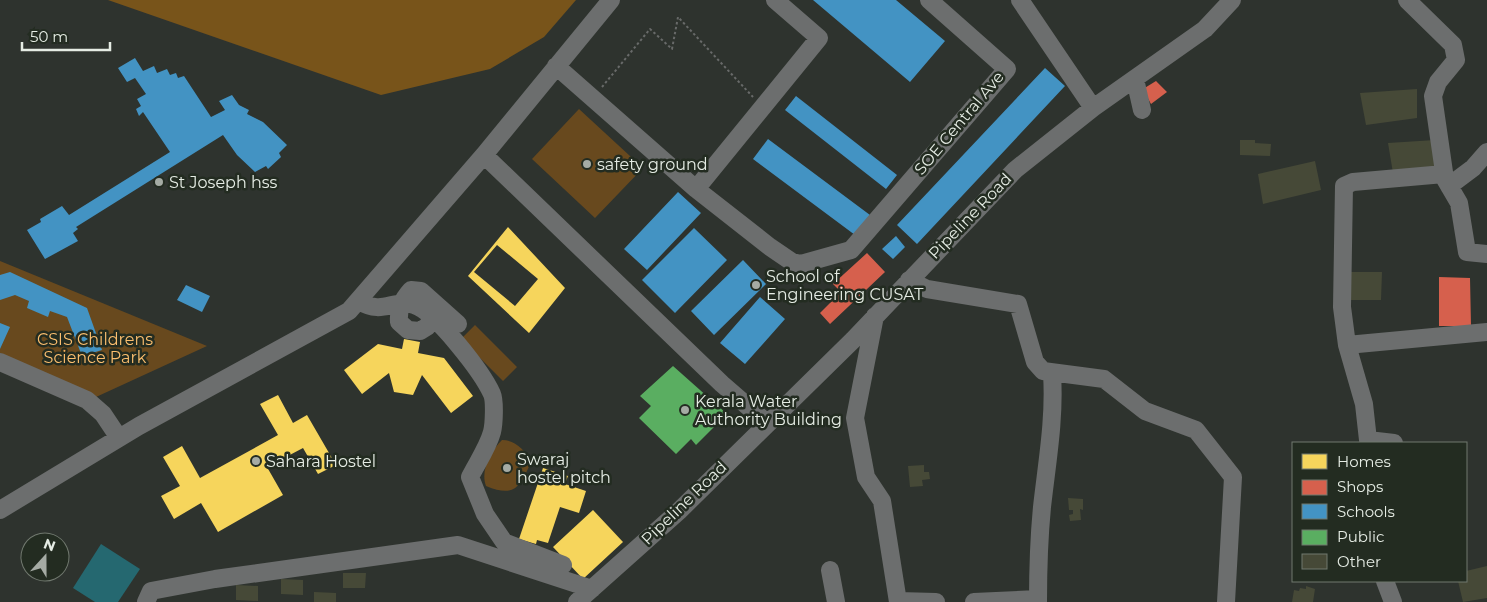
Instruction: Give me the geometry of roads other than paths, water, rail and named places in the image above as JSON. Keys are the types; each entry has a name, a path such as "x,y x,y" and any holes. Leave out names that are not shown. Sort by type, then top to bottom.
{"street":[{"path":"0,510 120,438 349,311 484,155 611,0"},
{"path":"556,66 696,189 819,38 775,0"},
{"name":"SOE Central Ave","path":"696,189 792,262 801,264 851,250 1007,69 929,0"},
{"path":"1020,0 1093,108"},
{"name":"Pipeline Road","path":"577,602 679,511 875,316 1015,170 1093,108 1205,29 1232,0"},
{"path":"1407,0 1453,45 1456,60 1438,82 1432,96 1446,180 1459,203 1467,252 1487,254"},
{"path":"1135,79 1142,110"},
{"path":"1381,442 1368,441 1364,404 1347,345 1342,307 1344,186 1353,182 1446,180 1473,168 1487,152"},
{"path":"484,155 722,384 767,423"},
{"path":"909,280 928,289 1018,304 1035,362 1043,371 1104,379 1145,411 1196,430 1215,452 1232,477 1226,602"},
{"path":"431,317 428,326 420,332 408,330 399,322 398,311 411,290 421,291 458,324"},
{"path":"359,301 371,308 379,309 401,304 413,305 431,317 457,343 493,395 492,431 470,477 485,514 504,542 564,565"},
{"path":"875,316 855,418 866,477 882,501 898,602 936,602"},
{"path":"1347,345 1487,332"},
{"path":"0,362 87,400 103,414 120,438"},
{"path":"974,602 1038,601 1038,564 1042,510 1058,374"},
{"path":"146,602 151,591 215,579 458,545 592,589"},
{"path":"830,570 836,602"},
{"path":"1385,582 1393,602"}],"water":[{"path":"101,544 140,569 118,602 95,602 73,588"}],"place":[{"name":"safety ground","path":"587,164"},
{"name":"St Joseph hss","path":"159,182"},
{"name":"School of Engineering CUSAT","path":"756,285"},
{"name":"Kerala Water Authority Building","path":"685,410"},
{"name":"Sahara Hostel","path":"256,461"},
{"name":"Swaraj hostel pitch","path":"507,468"}],"park label":[{"name":"CSIS Childrens Science Park","path":"95,348"}]}
